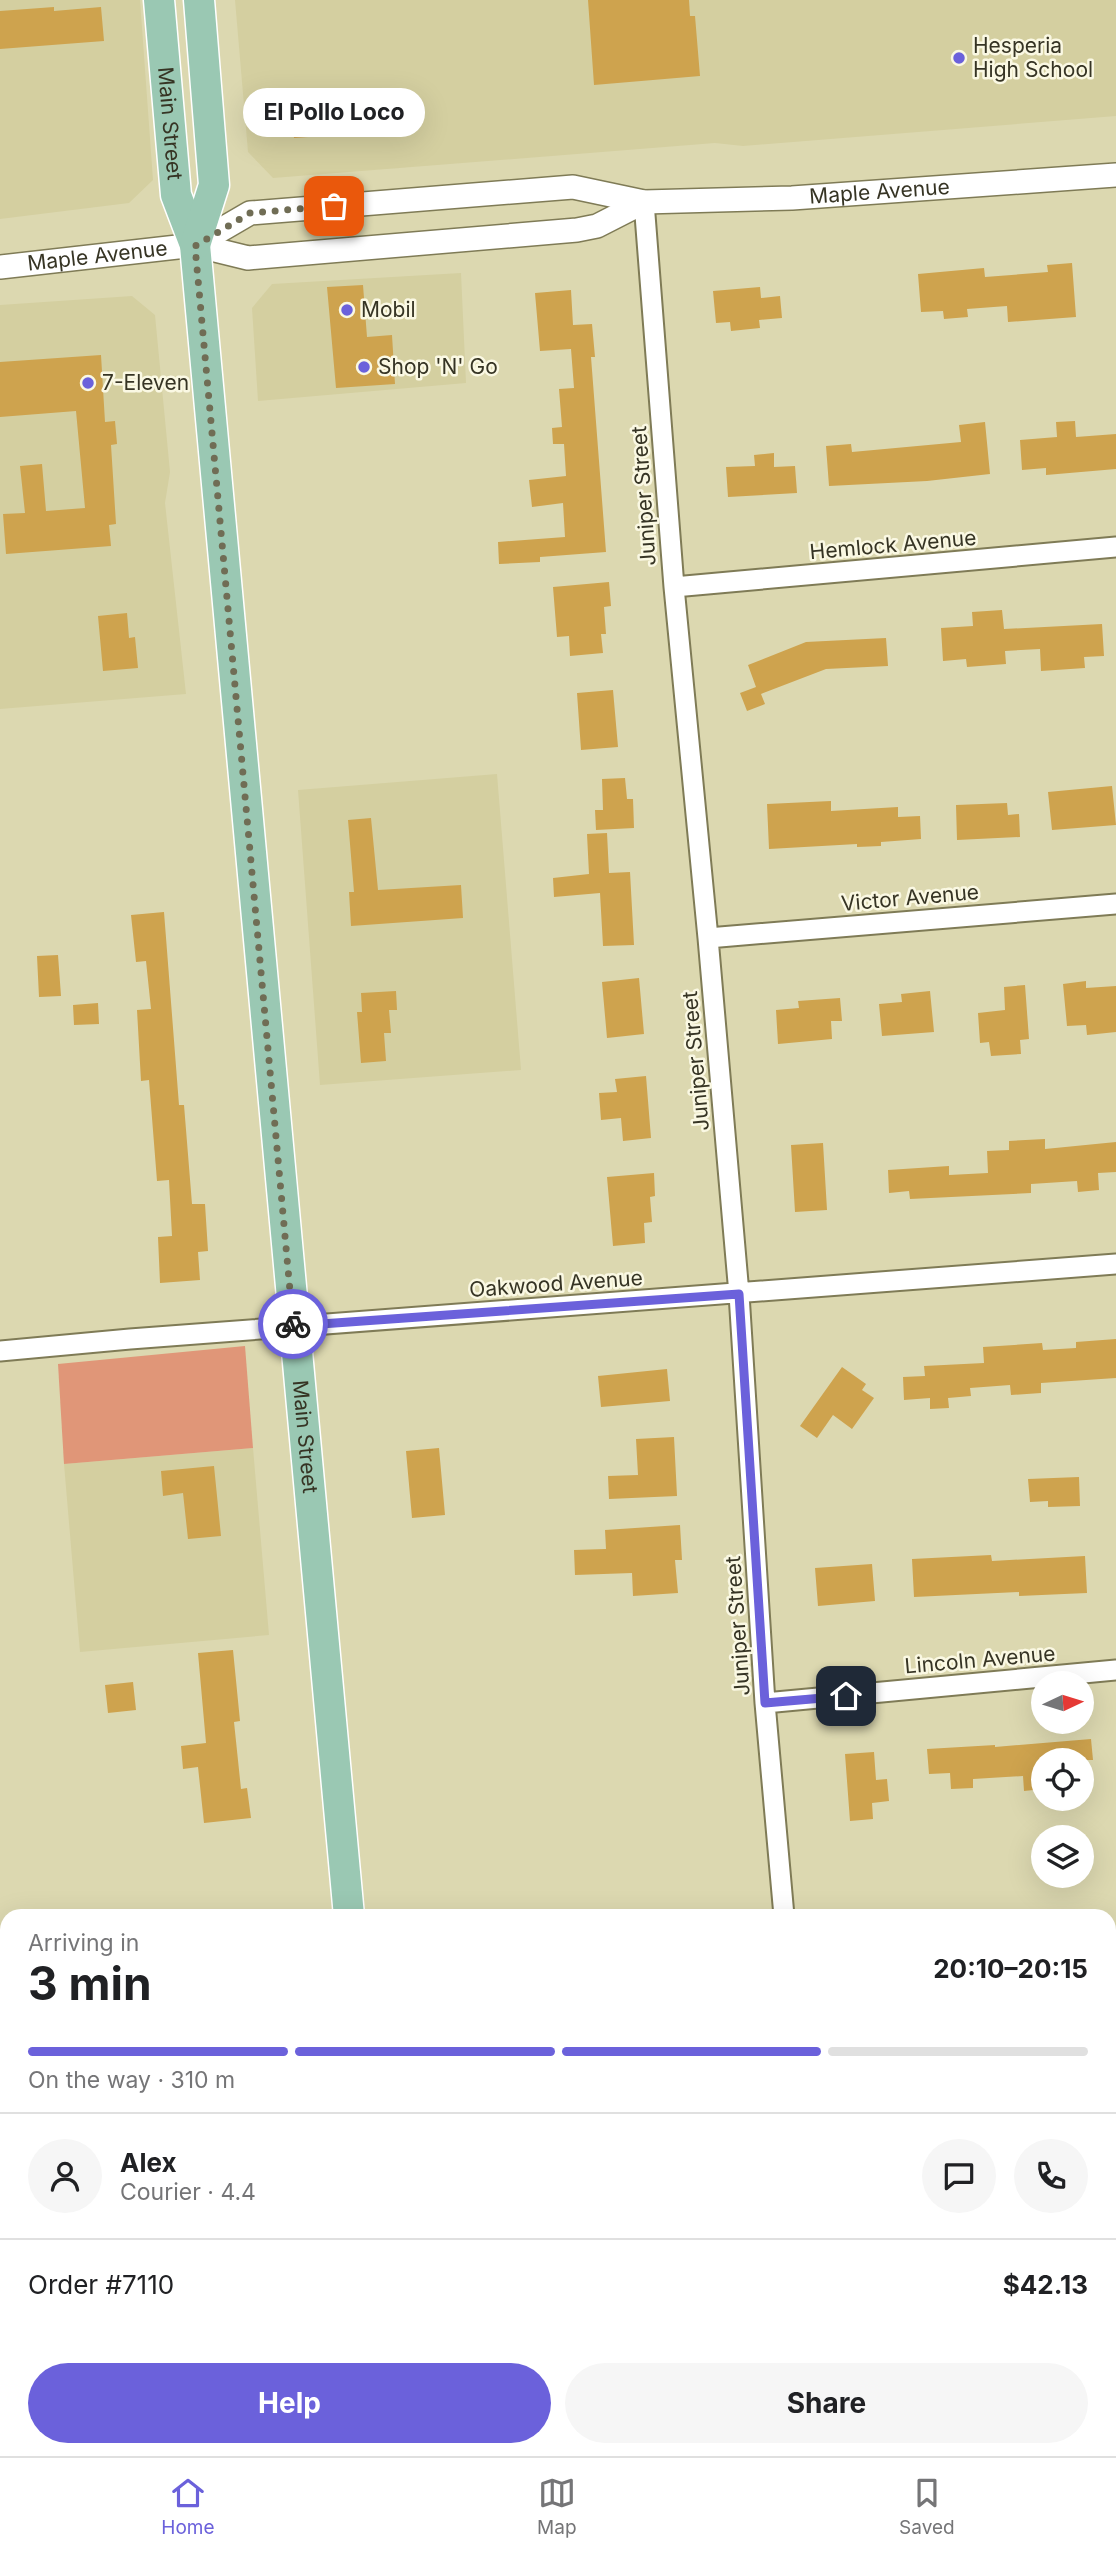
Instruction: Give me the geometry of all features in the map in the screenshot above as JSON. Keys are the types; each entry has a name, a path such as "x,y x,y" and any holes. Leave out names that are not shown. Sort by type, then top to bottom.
{"main road":[{"name":"Main Street","path":"159,0 176,195 195,246 348,1909"},
{"name":"Main Street","path":"195,246 214,185 199,0"}],"street":[{"name":"Maple Avenue","path":"195,246 250,213 573,187 644,202 792,198 1116,175"},
{"name":"Maple Avenue","path":"0,267 195,246 248,258 577,230 597,226 644,202"},
{"name":"Juniper Street","path":"644,202 674,587 709,937 739,1294 765,1703 783,1909"},
{"name":"Hemlock Avenue","path":"674,587 1116,547"},
{"name":"Victor Avenue","path":"709,937 1116,904"},
{"name":"Oakwood Avenue","path":"0,1351 293,1326 1116,1264"},
{"name":"Lincoln Avenue","path":"765,1703 1116,1670"}],"shaded area":[{"path":"0,0 140,0 153,180 129,203 0,219"},
{"path":"235,0 1116,0 1116,116 743,146 715,143 273,178 248,152"},
{"path":"461,273 466,383 258,401 252,308 272,284"},
{"path":"132,296 155,315 170,472 165,503 186,694 0,709 0,305"},
{"path":"497,774 521,1070 320,1085 298,790"},
{"path":"245,1346 253,1448 64,1464 58,1364"},
{"path":"253,1448 269,1635 80,1652 64,1464"}],"building":[{"path":"588,0 689,0 690,16 695,16 700,76 594,85"},
{"path":"54,7 54,11 101,7 104,41 0,49 0,11"},
{"path":"374,88 377,132 294,138 291,94"},
{"path":"1072,263 1076,317 1008,322 1007,306 967,309 968,317 944,319 943,311 921,312 918,274 984,268 985,277 1048,272 1047,265"},
{"path":"363,285 367,337 392,335 395,384 336,388 327,287"},
{"path":"760,287 761,298 780,296 782,318 759,320 760,328 731,331 730,322 716,323 713,291"},
{"path":"571,290 573,325 592,324 595,357 591,357 606,552 540,557 540,562 499,564 498,542 565,537 563,503 532,507 529,480 566,476 564,444 553,444 552,428 562,427 559,389 574,388 571,349 540,351 535,293"},
{"path":"101,355 105,422 115,421 117,444 111,445 116,524 109,525 111,546 6,554 3,514 25,513 20,466 42,464 46,511 85,508 76,411 0,417 0,362"},
{"path":"1075,421 1076,437 1116,434 1116,469 1046,475 1046,468 1022,470 1020,440 1057,437 1056,422"},
{"path":"985,422 990,474 927,481 829,486 826,446 851,444 852,452 961,442 959,425"},
{"path":"774,453 774,467 795,466 797,493 728,497 726,467 755,466 754,455"},
{"path":"609,582 611,606 604,607 606,634 601,634 603,653 570,656 569,636 557,637 553,587"},
{"path":"1002,610 1004,629 1102,624 1104,656 1084,657 1085,668 1041,671 1040,649 1005,651 1006,664 967,667 966,659 943,661 941,628 973,626 972,612"},
{"path":"127,613 129,638 135,637 138,668 103,671 98,616"},
{"path":"886,638 888,666 826,669 761,694 765,704 747,711 740,693 756,687 748,665 806,642"},
{"path":"613,690 618,747 581,750 577,693"},
{"path":"625,778 627,799 633,799 634,828 596,830 595,810 603,810 602,779"},
{"path":"1112,786 1116,825 1052,830 1048,792"},
{"path":"831,801 831,811 898,807 898,817 920,816 921,839 881,842 881,846 857,847 857,844 769,849 767,804"},
{"path":"1007,803 1008,815 1019,814 1020,837 957,840 956,805"},
{"path":"371,818 378,890 461,885 463,918 351,926 349,892 354,892 348,820"},
{"path":"607,833 609,873 630,872 634,945 603,946 600,893 554,897 553,878 589,874 587,834"},
{"path":"164,912 179,1105 184,1105 192,1204 205,1204 208,1251 198,1252 200,1280 160,1283 158,1237 172,1236 169,1180 157,1181 149,1080 141,1081 137,1010 151,1009 146,961 136,962 131,915"},
{"path":"58,955 61,996 39,997 37,956"},
{"path":"639,978 644,1034 607,1038 602,982"},
{"path":"1086,981 1086,988 1116,986 1116,1032 1087,1035 1086,1025 1067,1026 1063,984"},
{"path":"1025,985 1029,1039 1020,1040 1021,1054 991,1056 989,1042 980,1043 978,1013 1005,1010 1004,987"},
{"path":"396,991 397,1010 389,1010 391,1033 384,1033 386,1061 361,1063 357,1012 362,1012 361,993"},
{"path":"930,991 934,1032 882,1036 879,1004 902,1002 901,994"},
{"path":"840,998 842,1021 831,1021 832,1039 778,1044 776,1010 799,1008 798,1001"},
{"path":"98,1003 99,1024 74,1025 73,1005"},
{"path":"646,1076 651,1138 623,1141 621,1118 601,1120 599,1093 617,1092 615,1079"},
{"path":"1045,1139 1045,1149 1116,1142 1116,1172 1098,1173 1099,1190 1078,1192 1077,1181 1031,1184 1031,1193 910,1199 909,1191 889,1193 888,1170 949,1166 949,1175 988,1173 987,1151 1009,1150 1009,1141"},
{"path":"823,1143 827,1210 795,1212 791,1145"},
{"path":"654,1173 655,1196 650,1197 652,1222 644,1223 645,1243 613,1246 607,1177"},
{"path":"1116,1339 1116,1378 1041,1383 1041,1393 1011,1395 1010,1385 970,1388 971,1396 948,1398 949,1408 930,1409 930,1398 904,1400 903,1377 925,1376 924,1366 984,1363 983,1347 1042,1343 1043,1350 1076,1348 1076,1342"},
{"path":"842,1367 866,1384 862,1390 874,1398 852,1429 833,1415 817,1438 800,1426"},
{"path":"667,1369 670,1401 601,1407 598,1376"},
{"path":"674,1437 677,1496 609,1499 608,1476 638,1475 636,1439"},
{"path":"439,1448 445,1515 412,1518 406,1451"},
{"path":"214,1466 221,1536 188,1539 183,1493 163,1496 161,1471"},
{"path":"1079,1477 1080,1506 1048,1507 1048,1501 1030,1502 1028,1479"},
{"path":"680,1525 682,1560 675,1560 678,1593 633,1596 632,1573 575,1575 574,1550 606,1549 605,1530"},
{"path":"991,1555 992,1561 1085,1556 1087,1593 1019,1596 1019,1592 914,1597 912,1559"},
{"path":"872,1564 875,1601 818,1606 815,1568"},
{"path":"233,1650 240,1721 234,1722 241,1789 247,1788 251,1818 204,1823 198,1767 183,1769 181,1746 206,1743 198,1653"},
{"path":"133,1682 136,1710 108,1713 105,1685"},
{"path":"1091,1739 1092,1748 1031,1748 1031,1790 1024,1791 1023,1776 973,1779 973,1788 951,1789 950,1773 929,1774 927,1749 995,1747"},
{"path":"874,1752 876,1780 887,1779 889,1801 872,1803 873,1819 850,1821 845,1754"}],"way so far":[{"path":"293,1324 195,246 250,213 334,206"}],"place":[{"name":"Hesperia High School","path":"959,58"},
{"name":"El Pollo Loco","path":"334,206"},
{"name":"Mobil","path":"347,310"},
{"name":"Shop 'N' Go","path":"364,367"},
{"name":"7-Eleven","path":"88,383"}],"route":[{"path":"293,1324 739,1294 765,1703 846,1696"}]}
